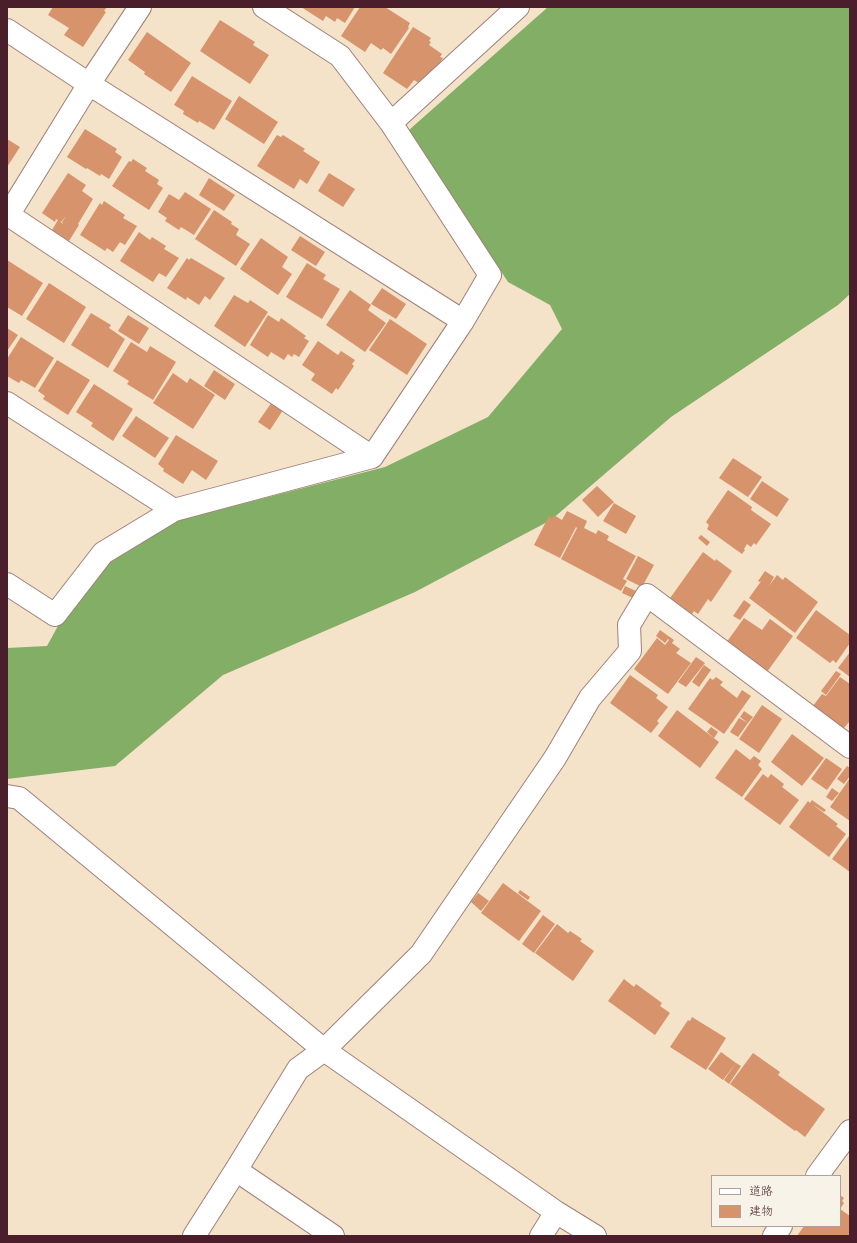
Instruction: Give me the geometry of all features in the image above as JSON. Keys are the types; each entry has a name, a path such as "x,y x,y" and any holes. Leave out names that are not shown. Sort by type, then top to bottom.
{"street":[{"path":"140,7 89,84 7,216 372,457"},
{"path":"7,584 55,615 103,553 174,510 372,457 463,321 490,275 391,123 340,56 264,7"},
{"path":"391,123 518,7"},
{"path":"7,30 89,84 463,321"},
{"path":"7,403 174,510"},
{"path":"194,1236 298,1069 324,1050 421,954 555,758 590,698 630,651 629,625 647,595 850,747"},
{"path":"11,802 324,1050 556,1212 596,1236"},
{"path":"818,1175 850,1131"},
{"path":"236,1170 333,1236"},
{"path":"541,1236 556,1212"},
{"path":"774,1236 780,1227"}],"green space":[{"path":"548,7 850,7 850,294 838,305 671,417 551,520 415,592 223,675 115,766 7,779 7,648 47,646 64,615 105,564 179,520 385,467 488,417 562,329 550,305 508,282 409,130"}],"building":[{"path":"53,7 107,7 104,11 106,12 83,47 64,35 69,28 48,15"},
{"path":"301,7 355,7 345,23 337,18 335,22 326,16 323,21"},
{"path":"360,7 385,7 410,23 409,28 391,54 383,48 381,50 371,43 365,52 341,36"},
{"path":"220,20 255,42 253,45 269,55 250,84 200,51"},
{"path":"413,27 431,38 429,45 442,54 440,57 443,58 432,76 422,85 414,80 407,89 383,73"},
{"path":"147,32 191,63 171,92 144,74 145,72 128,60"},
{"path":"192,76 232,101 214,130 183,114 184,111 174,105"},
{"path":"239,96 278,122 264,144 225,119"},
{"path":"85,129 117,149 115,152 122,157 109,179 101,174 100,176 87,168 86,169 67,157"},
{"path":"277,135 281,137 283,135 305,149 303,151 320,162 307,184 300,179 294,189 257,166"},
{"path":"7,139 20,147 7,167"},
{"path":"133,159 147,168 145,171 159,180 157,184 163,188 149,210 112,186 129,161 131,162"},
{"path":"68,173 86,185 82,191 93,199 69,241 52,230 58,220 56,219 55,222 42,213"},
{"path":"329,173 355,189 343,207 318,191"},
{"path":"209,178 235,195 224,211 199,195"},
{"path":"185,192 211,209 194,235 181,227 179,230 165,221 167,218 158,212 169,194 179,200"},
{"path":"104,201 125,215 123,218 137,226 125,245 120,242 113,252 107,248 105,251 80,235 100,203 102,205"},
{"path":"214,210 232,222 231,224 239,229 236,235 250,244 236,266 195,239"},
{"path":"139,232 150,240 152,237 166,246 164,249 179,258 166,277 159,273 153,282 120,261"},
{"path":"300,236 325,252 316,266 291,250"},
{"path":"261,238 288,257 282,267 292,274 278,295 240,269"},
{"path":"187,258 189,260 191,258 225,278 210,300 205,296 199,305 187,297 186,300 167,288"},
{"path":"7,260 43,283 22,316 7,307"},
{"path":"307,263 326,275 323,279 340,289 322,319 286,297"},
{"path":"49,283 86,307 64,343 26,319"},
{"path":"382,288 406,304 396,319 371,304"},
{"path":"350,290 371,305 368,310 386,323 365,352 326,325"},
{"path":"234,295 248,303 250,300 268,312 245,347 214,326"},
{"path":"91,313 111,325 109,328 125,339 108,368 71,345"},
{"path":"128,315 149,328 139,344 118,331"},
{"path":"268,315 279,322 281,318 306,336 304,338 309,341 299,357 294,354 292,357 288,354 284,360 271,352 268,357 250,345"},
{"path":"390,319 427,344 407,375 369,350"},
{"path":"7,328 18,335 7,351"},
{"path":"21,337 54,358 35,388 21,380 19,383 7,376 7,359"},
{"path":"318,341 338,355 341,351 355,360 352,364 354,366 338,390 336,388 332,394 311,380 315,374 302,365"},
{"path":"131,342 147,352 150,346 176,362 153,400 127,384 129,381 113,371"},
{"path":"57,360 90,380 68,415 43,399 45,396 38,391"},
{"path":"214,370 235,384 225,400 204,386"},
{"path":"173,373 187,383 190,378 215,395 193,429 153,403"},
{"path":"94,384 133,409 113,441 91,426 93,423 76,412"},
{"path":"272,402 283,410 270,430 258,422"},
{"path":"136,416 169,438 155,458 122,436"},
{"path":"176,435 218,461 206,480 192,470 183,484 163,471 164,469 158,464"},
{"path":"733,458 762,477 748,497 719,478"},
{"path":"762,481 789,499 777,517 750,499"},
{"path":"597,486 614,502 598,517 582,500"},
{"path":"728,490 752,507 751,510 771,524 756,545 754,543 751,547 747,544 742,554 707,529 709,525 706,522"},
{"path":"614,503 636,516 626,534 603,521"},
{"path":"567,511 587,521 584,528 596,534 598,530 609,536 607,540 636,556 623,579 627,581 621,591 561,559 577,528 576,527 560,558 534,545 549,516 552,518 554,515 562,520"},
{"path":"701,535 710,542 707,546 698,538"},
{"path":"703,552 715,561 716,559 732,571 711,602 708,599 698,614 694,611 690,617 668,601"},
{"path":"638,556 654,565 642,587 626,579"},
{"path":"765,571 774,577 769,586 777,575 783,580 785,577 818,602 795,633 749,598 762,580 760,582 758,581"},
{"path":"625,586 636,591 633,598 622,593"},
{"path":"744,600 751,605 740,620 733,616"},
{"path":"816,610 850,635 850,643 836,663 833,660 830,663 796,638"},
{"path":"744,618 762,630 770,619 793,636 767,672 726,643"},
{"path":"660,630 674,640 672,643 680,649 676,653 691,663 668,694 634,669 657,638 665,645 669,640 668,639 665,643 656,636"},
{"path":"850,652 850,677 838,668"},
{"path":"696,657 705,663 686,687 678,682"},
{"path":"704,665 711,670 699,687 692,682"},
{"path":"836,671 841,674 826,695 821,691"},
{"path":"630,675 658,695 656,698 668,707 657,721 659,723 651,733 610,703"},
{"path":"716,677 723,682 720,685 737,698 742,690 751,696 724,734 688,709 710,678 713,680"},
{"path":"840,677 850,684 850,721 843,729 813,706 822,694 826,696"},
{"path":"762,705 782,719 759,753 739,739"},
{"path":"677,710 719,742 700,768 658,736"},
{"path":"744,711 753,717 748,723 740,717"},
{"path":"739,718 748,723 738,737 730,732"},
{"path":"711,727 718,732 714,738 707,732"},
{"path":"792,734 824,758 802,786 771,762"},
{"path":"736,749 750,760 754,756 761,761 758,765 762,769 742,797 715,778"},
{"path":"826,758 842,769 827,790 811,779"},
{"path":"847,766 850,768 850,776 844,784 837,779"},
{"path":"763,774 768,778 771,774 784,784 782,787 799,800 780,825 744,799"},
{"path":"850,778 850,821 830,807"},
{"path":"832,788 839,793 832,801 826,797"},
{"path":"812,800 826,810 824,812 812,804 838,824 836,826 846,834 829,857 789,827 808,801 810,803"},
{"path":"849,836 850,837 850,872 832,859"},
{"path":"503,883 541,911 519,941 481,913"},
{"path":"520,890 530,897 528,900 518,893"},
{"path":"478,893 489,901 481,911 471,902"},
{"path":"543,915 555,924 534,953 522,944"},
{"path":"557,924 568,933 570,931 582,939 580,941 594,951 573,981 535,953"},
{"path":"624,979 634,987 636,984 662,1003 660,1006 670,1013 655,1035 608,1001"},
{"path":"692,1017 726,1038 706,1070 670,1047 688,1020 690,1021"},
{"path":"721,1052 736,1063 723,1080 708,1069"},
{"path":"753,1053 780,1072 778,1075 825,1109 805,1137 730,1084"},
{"path":"736,1063 741,1066 729,1084 724,1080"},
{"path":"841,1196 844,1198 842,1201 844,1203 841,1208"},
{"path":"841,1210 850,1216 850,1236 797,1236 803,1227 841,1227"}]}
